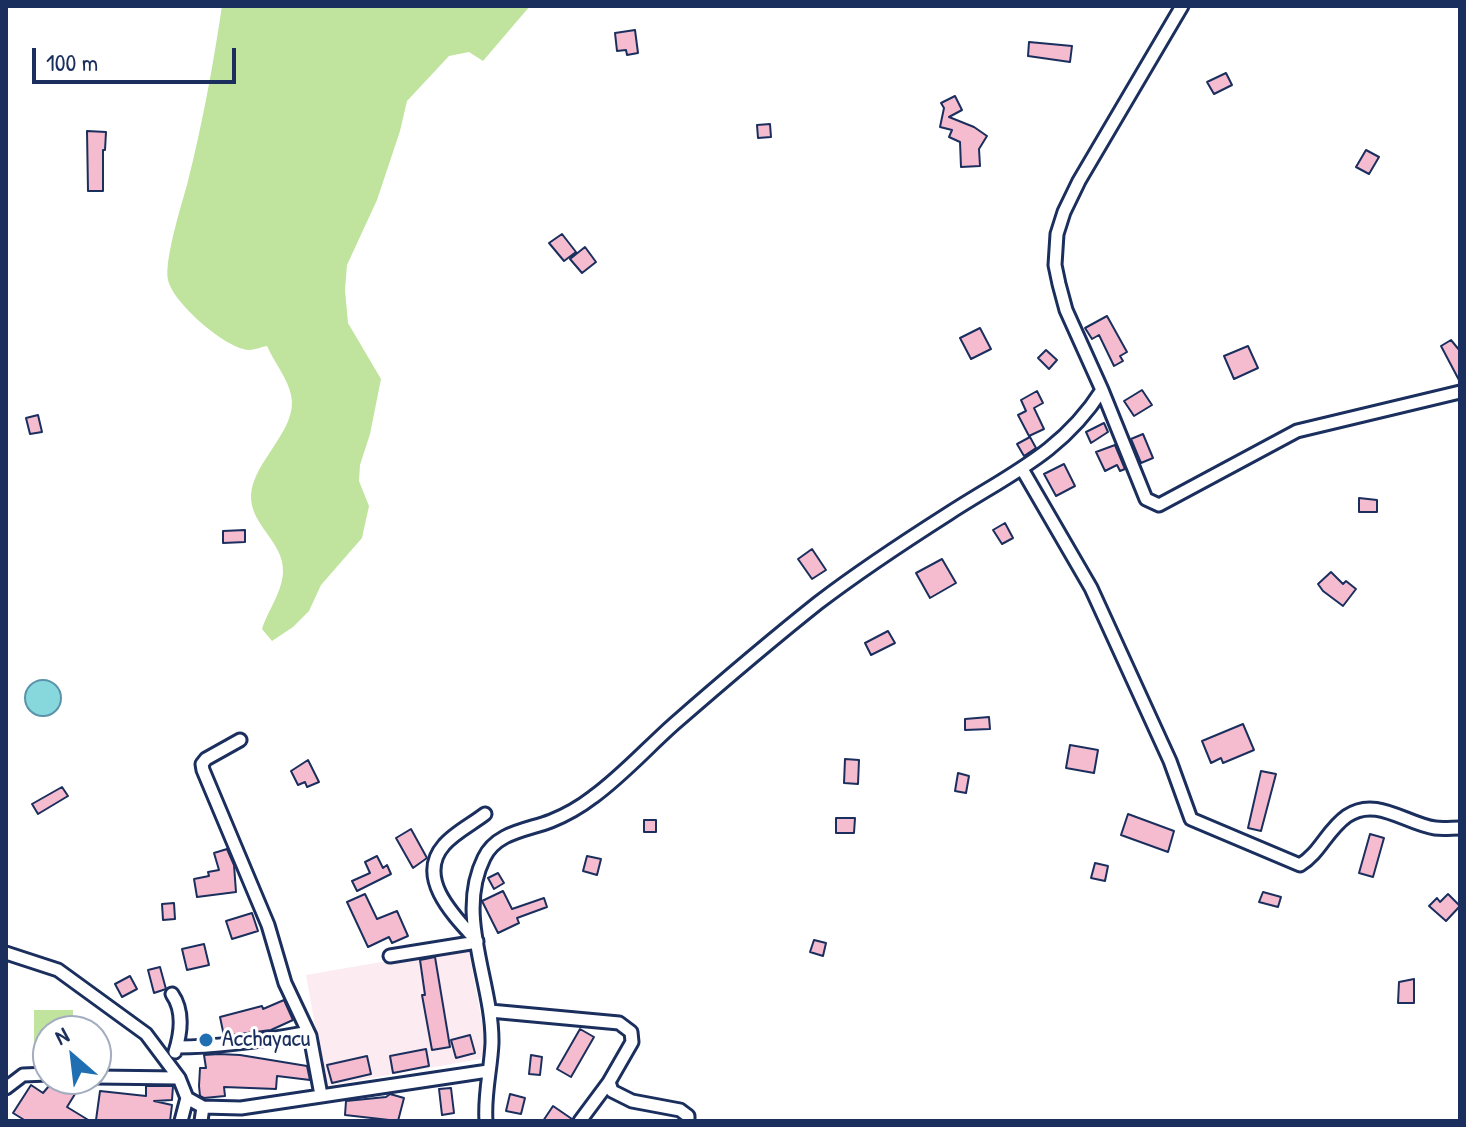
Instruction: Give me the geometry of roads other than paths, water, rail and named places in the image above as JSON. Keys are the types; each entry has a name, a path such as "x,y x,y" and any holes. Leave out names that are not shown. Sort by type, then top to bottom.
{"street":[{"path":"1182,6 1079,181 1057,234 1055,265 1070,319 1146,499 1159,505 1297,431 1460,392"},
{"path":"486,1121 484,1101 492,1044 473,897 486,853 511,832 561,816 596,795 673,725 817,605 949,513 1055,445 1086,415 1102,390"},
{"path":"1022,469 1091,588 1170,761 1191,819 1300,865 1310,859 1336,825 1350,813 1365,809 1379,809 1434,828 1460,828"},
{"path":"240,740 206,759 202,764 203,770 268,925 285,983 310,1036 321,1095"},
{"path":"477,942 452,914 436,887 433,869 443,845 485,814"},
{"path":"390,956 477,942"},
{"path":"6,953 58,970 146,1034 179,1078 187,1098 181,1121"},
{"path":"170,1064 181,1025 178,1002 172,994"},
{"path":"490,1011 619,1023 631,1032 632,1042 609,1082 580,1121"},
{"path":"177,1047 262,1041 304,1033"},
{"path":"187,1098 203,1107 241,1108 488,1071"},
{"path":"6,1088 23,1075 32,1075"},
{"path":"112,1077 179,1078"},
{"path":"609,1082 612,1091 632,1101 680,1110 688,1116 688,1121"},
{"path":"201,1121 203,1107"}],"water":[{"path":"43,680 56,685 61,698 56,711 43,716 30,711 25,698 30,685"}],"place":[{"name":"Acchayacu","path":"206,1040"}]}
